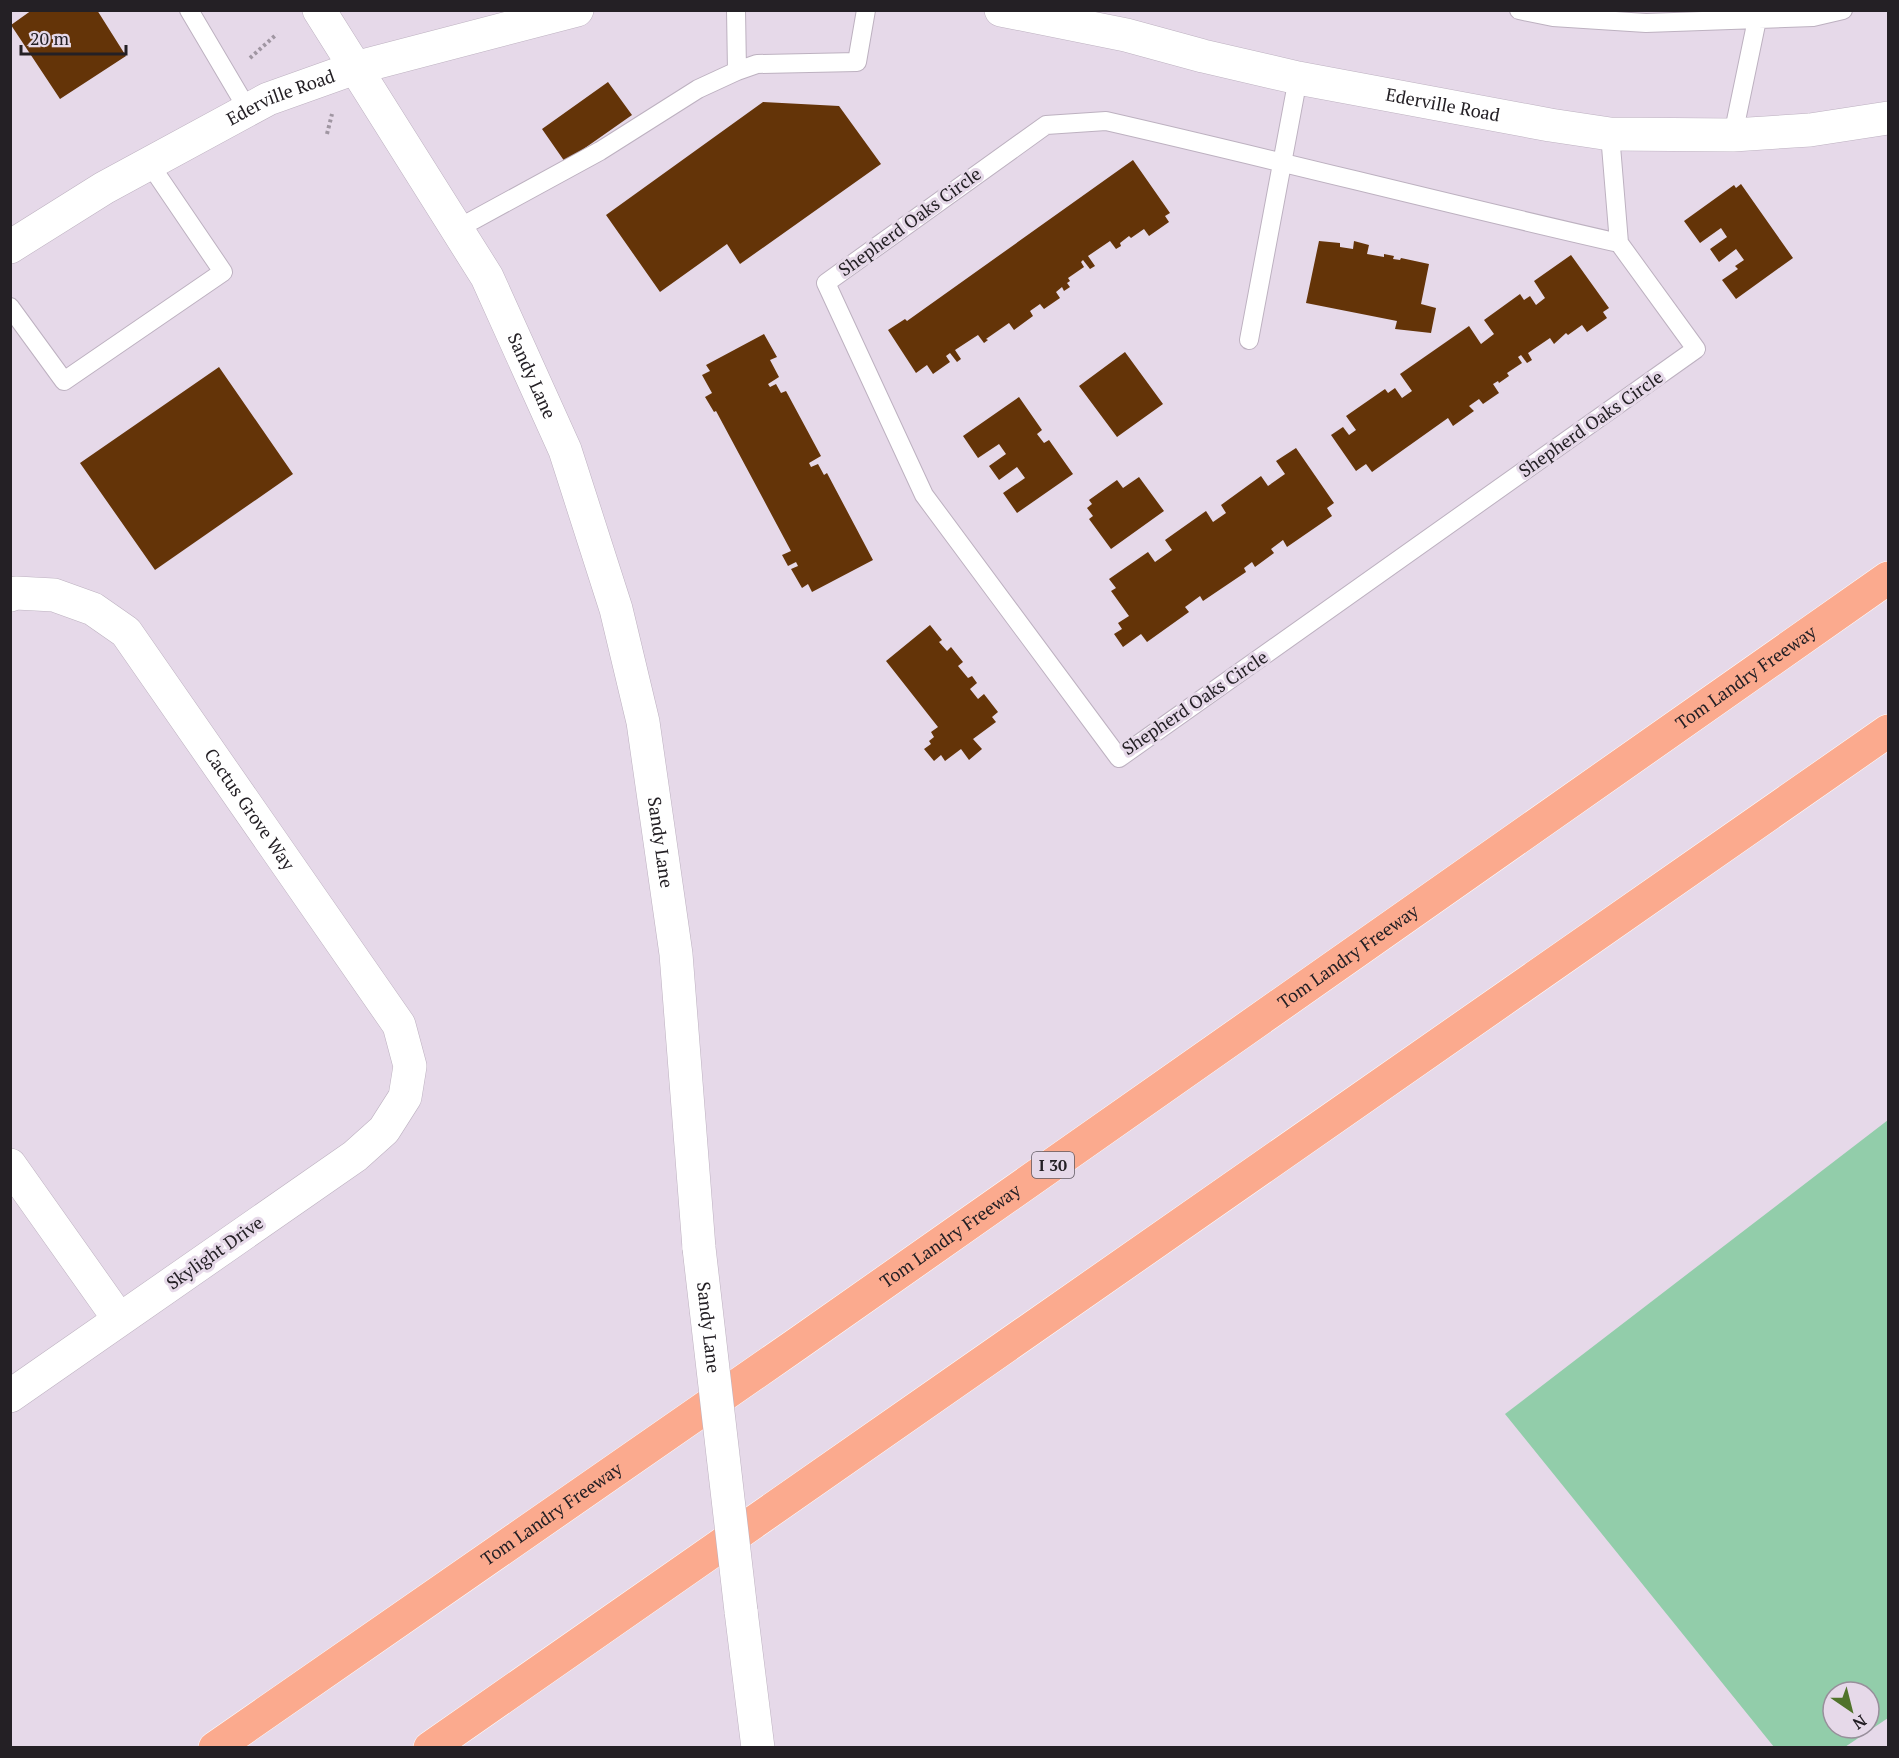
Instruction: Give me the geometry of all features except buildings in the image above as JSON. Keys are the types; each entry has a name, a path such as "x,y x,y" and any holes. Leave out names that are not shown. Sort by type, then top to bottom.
{"highway":[{"name":"Tom Landry Freeway","path":"215,1748 807,1337 1888,579"},
{"path":"430,1748 1888,730"}],"street":[{"name":"Sandy Lane","path":"319,10 488,278 565,450 616,609 643,722 676,954 699,1248 758,1748"},
{"name":"Ederville Road","path":"1001,10 1126,35 1298,78 1610,134 1733,135 1810,130 1888,118"},
{"name":"Ederville Road","path":"10,247 104,188 268,99 355,68 574,11"},
{"name":"Cactus Grove Way","path":"13,594 54,595 93,609 126,632 399,1025 410,1066 405,1097"},
{"name":"Skylight Drive","path":"10,1396 355,1156 384,1130 405,1097"},
{"path":"10,1165 119,1319"}],"lane":[{"path":"189,10 248,110"},
{"path":"736,10 737,71"},
{"path":"457,229 600,151 698,89 737,71 757,64 857,62 866,10"},
{"path":"1519,10 1553,17 1646,23 1759,14 1813,17 1843,10"},
{"path":"1733,135 1759,14"},
{"path":"1249,340 1298,78"},
{"name":"Shepherd Oaks Circle","path":"1106,121 1282,161 1619,243 1696,349 1119,758 924,495 826,283 1046,125 1106,121"},
{"path":"1610,134 1619,243"},
{"path":"10,308 64,381 223,272 149,163"}],"path":[{"path":"249,59 277,33"},
{"path":"327,134 332,114"}],"green space":[{"path":"1888,1120 1888,1718 1881,1723 1881,1680 1821,1680 1821,1740 1855,1740 1845,1747 1774,1747 1505,1414"}]}
